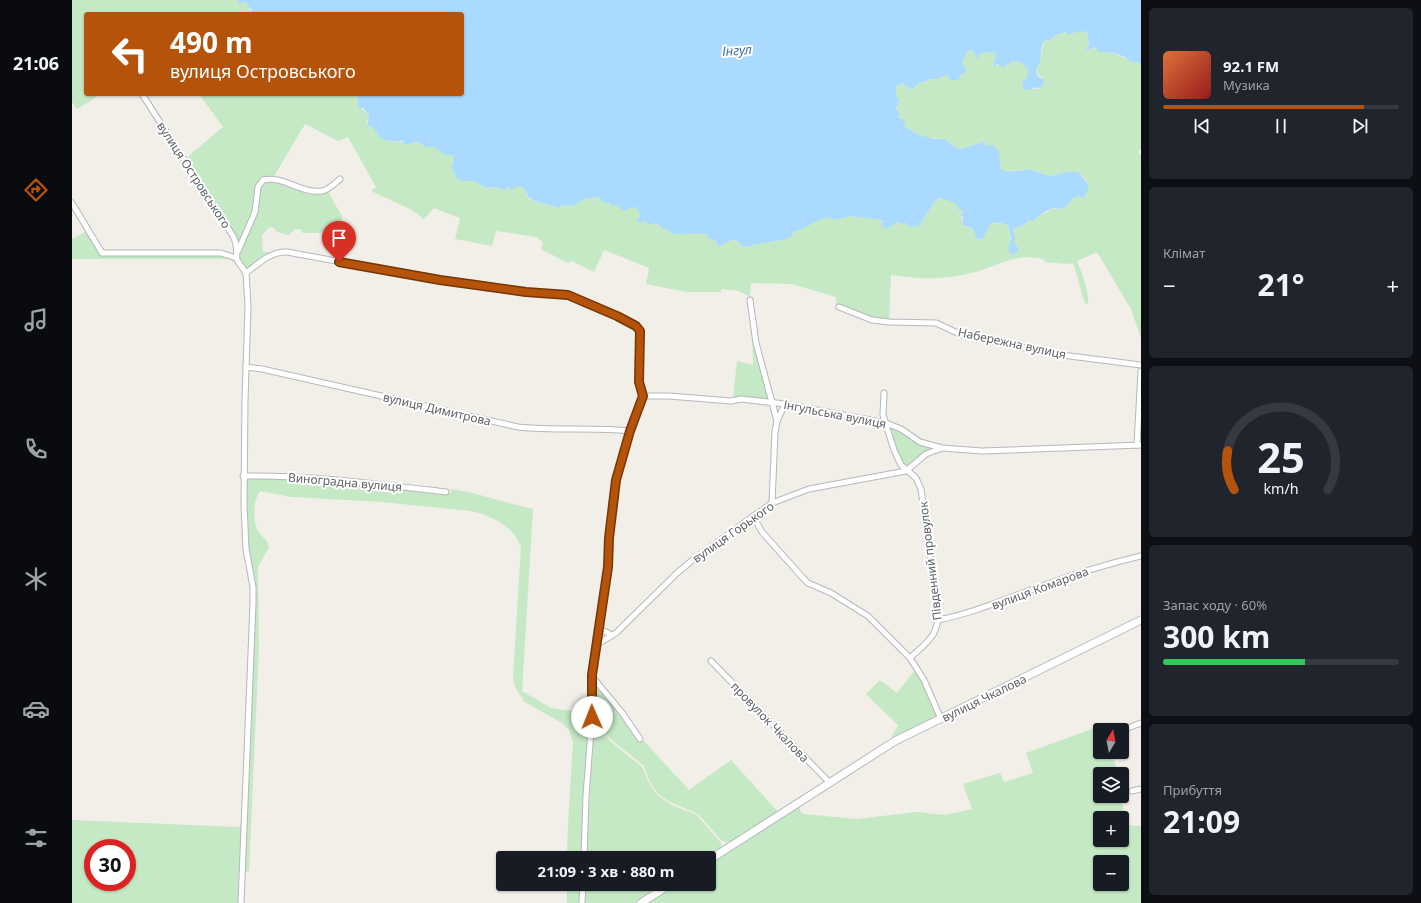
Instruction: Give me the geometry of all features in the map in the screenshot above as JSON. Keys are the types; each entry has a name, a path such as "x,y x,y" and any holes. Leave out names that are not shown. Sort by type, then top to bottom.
{"street":[{"name":"вулиця Островського","path":"143,96 233,236 236,241 238,252"},
{"path":"236,258 255,212 258,187 263,180 272,179 303,190 322,191 340,179"},
{"path":"72,204 102,253 221,253 236,258 246,274 248,306 243,476 246,549 253,587 253,603 241,903"},
{"path":"246,274 268,256 276,253 287,252 440,280 532,293 568,295 617,316 636,326 640,331 639,382 643,396 630,431 616,480 609,538 608,567 592,675 592,715 584,851"},
{"path":"750,300 756,343 777,421"},
{"name":"Набережна вулиця","path":"838,306 872,320 889,322 936,323 962,335 1054,354 1141,365"},
{"name":"вулиця Димитрова","path":"246,367 262,369 518,427 541,429 601,428 630,431"},
{"path":"1139,445 1141,371"},
{"path":"884,393 883,415 894,450 901,465 906,471 916,478"},
{"name":"Інгульська вулиця","path":"643,396 731,400 740,399 785,404 886,423 901,429 920,442 942,448 990,451 1139,445"},
{"path":"772,503 775,432 777,421 785,404"},
{"path":"906,471 926,454 942,448"},
{"name":"Південний провулок","path":"910,658 934,633 938,626 927,525 921,489 914,469 918,460"},
{"name":"вулиця Горького","path":"596,645 612,635 677,573 772,503 809,490 906,471"},
{"name":"Виноградна вулиця","path":"243,476 326,479 404,486 446,492"},
{"path":"753,516 762,532 784,559 808,583 856,607 868,616 910,658 924,680 941,719"},
{"name":"вулиця Комарова","path":"938,620 980,609 1041,586 1110,563 1141,556"},
{"name":"вулиця Чкалова","path":"716,855 895,741 1141,620"},
{"path":"598,628 612,635"},
{"name":"провулок Чкалова","path":"711,661 829,782"},
{"path":"592,675 623,714 640,739"},
{"path":"1129,727 1141,723"},
{"path":"1132,791 1141,789"},
{"path":"582,903 583,891"},
{"path":"641,903 660,891"}],"green space":[{"path":"72,0 237,0 238,3 246,2 252,12 84,12 84,96 98,96 77,109 72,102"},
{"path":"1074,31 1083,31 1087,33 1089,44 1086,52 1095,47 1101,52 1117,54 1130,61 1139,62 1141,65 1141,148 1138,152 1141,156 1141,338 1131,309 1097,252 1077,261 1083,276 1088,304 1085,303 1073,263 1067,264 1045,262 1043,259 1025,257 978,271 951,277 921,278 891,275 889,321 863,317 836,305 836,297 792,284 751,283 750,297 739,291 721,289 721,292 686,292 646,284 649,268 604,250 594,272 572,261 568,263 541,249 543,243 537,237 496,231 492,246 455,239 460,218 434,208 424,219 412,210 371,191 376,187 348,137 338,141 305,124 273,178 259,182 256,205 240,240 238,240 185,159 223,127 200,96 357,96 361,108 369,116 366,124 385,138 395,142 403,142 404,145 417,142 427,147 434,147 446,155 453,155 454,159 451,167 459,179 473,181 485,188 497,188 502,190 520,186 525,189 526,195 531,200 557,208 564,205 573,206 582,200 600,197 602,202 616,204 627,210 635,207 641,214 638,219 638,223 645,221 651,225 656,223 663,229 667,229 669,232 674,234 697,232 707,234 709,238 715,240 717,245 721,247 727,242 737,241 740,242 743,247 783,239 794,232 826,218 835,220 851,216 857,218 862,216 881,220 884,228 887,229 897,222 901,224 906,223 909,226 919,226 935,201 941,198 956,202 958,208 963,211 961,215 963,226 971,228 976,232 976,237 978,240 983,237 990,225 999,223 1008,225 1011,243 1017,253 1019,248 1014,243 1013,229 1022,226 1036,216 1048,212 1051,209 1062,208 1076,196 1085,196 1088,183 1078,172 1066,172 1050,176 1027,169 1022,171 1009,171 1001,169 1001,163 983,142 960,149 956,148 945,139 928,138 916,134 905,127 902,119 898,117 900,114 896,110 899,99 896,96 895,89 903,83 910,89 914,89 918,84 946,75 954,80 965,73 966,68 962,65 962,62 969,50 974,52 976,57 981,53 994,52 996,55 993,64 996,66 999,64 1001,67 1005,67 1012,61 1020,62 1028,69 1028,76 1022,83 1023,88 1039,89 1041,88 1042,78 1037,71 1045,41 1060,34 1070,34"},
{"path":"264,181 272,181 295,188 327,190 343,218 323,233 303,233 300,229 296,229 288,235 275,231 275,228 270,227 262,235 263,252 275,252 249,268 244,266 238,260 239,254 256,214 261,186"},
{"path":"87,231 101,254 221,255 234,258 238,265 230,259 72,259 72,239"},
{"path":"752,324 769,400 733,399 737,361 753,365"},
{"path":"890,427 937,447 907,467 903,466 895,449"},
{"path":"252,477 326,481 442,493 451,493 451,489 533,509 522,691 551,708 573,711 574,706 591,709 581,851 567,851 573,742 569,730 562,723 523,701 523,698 516,689 513,680 521,547 513,533 507,527 493,519 470,511 382,502 291,497 261,491 256,498 254,509 255,520 257,529 269,547 258,567 259,646 249,871 244,873 255,603 248,542 246,481"},
{"path":"916,669 926,688 937,717 894,739 892,736 898,725 866,694 880,680 897,693"},
{"path":"594,681 642,739 689,790 731,760 778,812 729,843 722,841 698,814 670,802 659,795 651,784 643,765 608,737 594,717"},
{"path":"594,723 601,728 610,741 642,767 650,785 658,796 674,806 697,815 721,843 721,848 716,851 586,851"},
{"path":"1093,729 1093,759 1114,759 1116,767 1093,767 1093,803 1122,803 1124,811 1093,811 1093,847 1129,847 1129,825 1141,826 1141,903 644,903 663,891 716,891 716,857 797,805 803,814 857,819 917,812 945,815 972,809 963,784 1000,773 1004,782 1033,773 1026,753"},
{"path":"72,820 237,827 242,825 239,903 72,903"},
{"path":"567,891 581,891 580,903 567,903"},
{"path":"585,891 655,891 636,903 584,903"}],"water":[{"name":"Інгул","path":"237,0 1141,0 1141,65 1139,62 1131,62 1122,56 1110,52 1099,52 1095,47 1085,52 1089,44 1087,33 1083,31 1068,34 1065,32 1056,35 1050,40 1046,40 1042,45 1037,74 1044,81 1042,87 1038,89 1035,87 1029,90 1023,90 1022,83 1028,76 1028,69 1020,62 1012,61 1005,67 1001,67 998,64 994,66 993,64 996,55 994,52 981,53 976,59 974,52 969,50 962,62 962,65 966,68 966,72 961,75 958,80 949,80 949,77 946,75 918,84 912,90 902,83 896,87 896,96 899,99 896,109 900,114 898,117 904,120 905,127 919,135 934,139 945,139 956,148 960,149 983,142 987,146 993,145 999,152 1001,169 1004,171 1022,171 1027,169 1050,176 1066,172 1078,172 1089,185 1084,199 1077,196 1064,208 1050,209 1033,221 1030,220 1022,226 1013,229 1015,237 1014,243 1019,248 1017,253 1011,254 1008,250 1011,239 1008,225 993,223 989,226 983,238 977,240 973,229 962,225 963,218 961,215 963,211 958,209 956,203 940,198 935,201 919,226 910,227 906,223 901,224 897,222 887,229 881,226 883,222 881,220 865,218 862,216 859,218 851,216 835,220 826,218 794,232 786,239 743,247 739,242 732,241 720,247 717,245 715,240 709,239 707,234 674,234 669,232 667,229 663,229 656,223 649,225 645,221 638,223 637,221 641,214 635,207 623,211 617,205 612,206 610,203 602,202 600,197 582,200 573,206 564,205 558,208 531,199 528,197 524,188 520,186 511,189 507,187 504,190 495,187 485,188 474,181 461,181 457,178 451,167 454,159 453,155 445,155 434,147 427,147 417,142 404,145 403,141 392,141 381,138 374,129 367,125 369,116 363,108 358,108 359,104 357,96 464,96 464,12 251,12 252,10 246,2 238,3"}],"route":[{"path":"339,262 440,280 473,283 543,294 568,295 628,321 636,326 640,331 639,382 643,396 621,458 616,480 609,538 608,567 592,675 592,717"}]}
